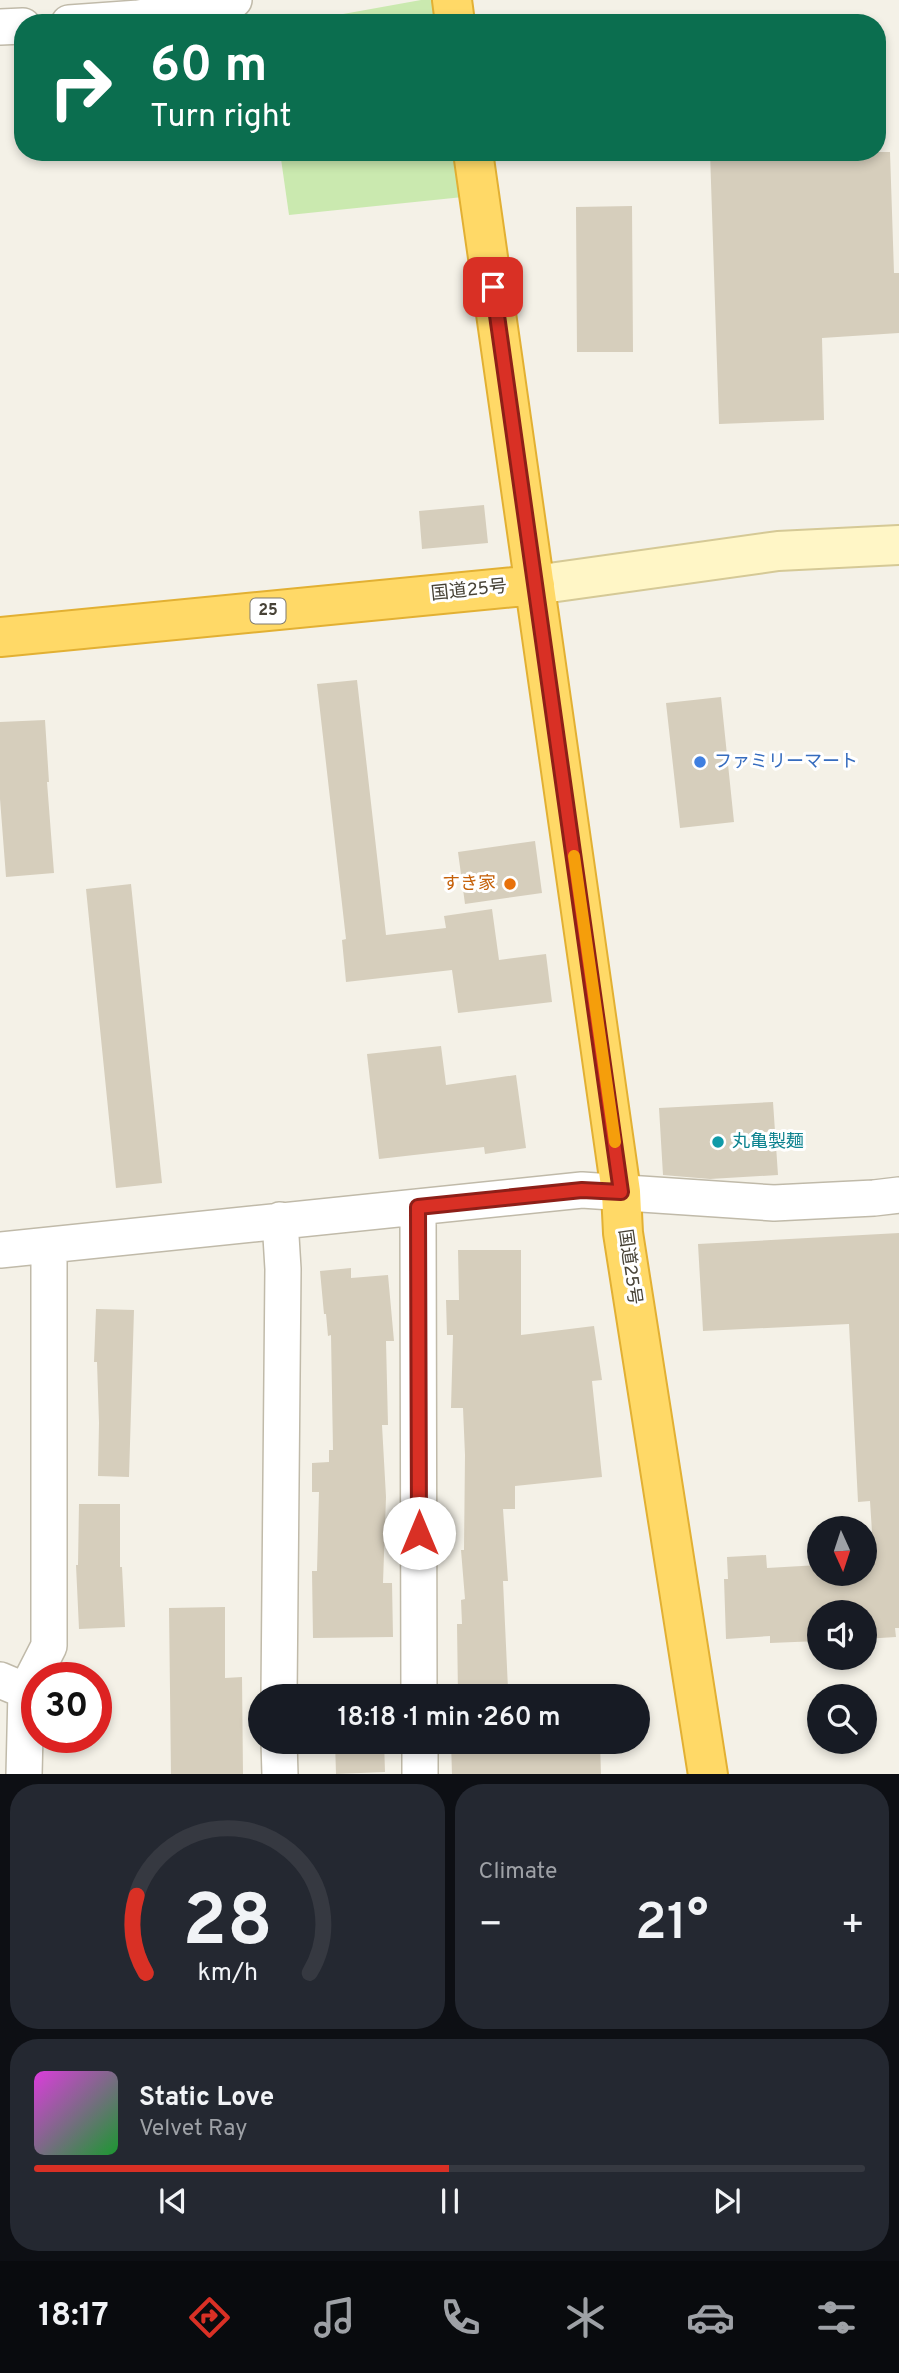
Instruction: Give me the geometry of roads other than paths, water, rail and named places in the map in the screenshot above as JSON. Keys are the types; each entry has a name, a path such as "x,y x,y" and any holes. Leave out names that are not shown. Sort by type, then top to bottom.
{"highway":[{"path":"475,161 535,585"},
{"name":"国道25号","path":"0,636 535,585 621,1192 622,1233 708,1774"}],"street":[{"path":"114,14 234,0"},
{"path":"535,585 778,551 899,545"},
{"path":"0,1250 582,1190 774,1203 899,1195"},
{"path":"418,1207 419,1684"},
{"path":"279,1684 283,1269 280,1220"},
{"path":"24,1774 13,1685 49,1646 50,1246"},
{"path":"279,1754 279,1774"},
{"path":"419,1754 420,1774"}],"place":[{"name":"ファミリーマート","path":"700,762"},
{"name":"すき家","path":"510,884"},
{"name":"丸亀製麺","path":"718,1142"}]}
